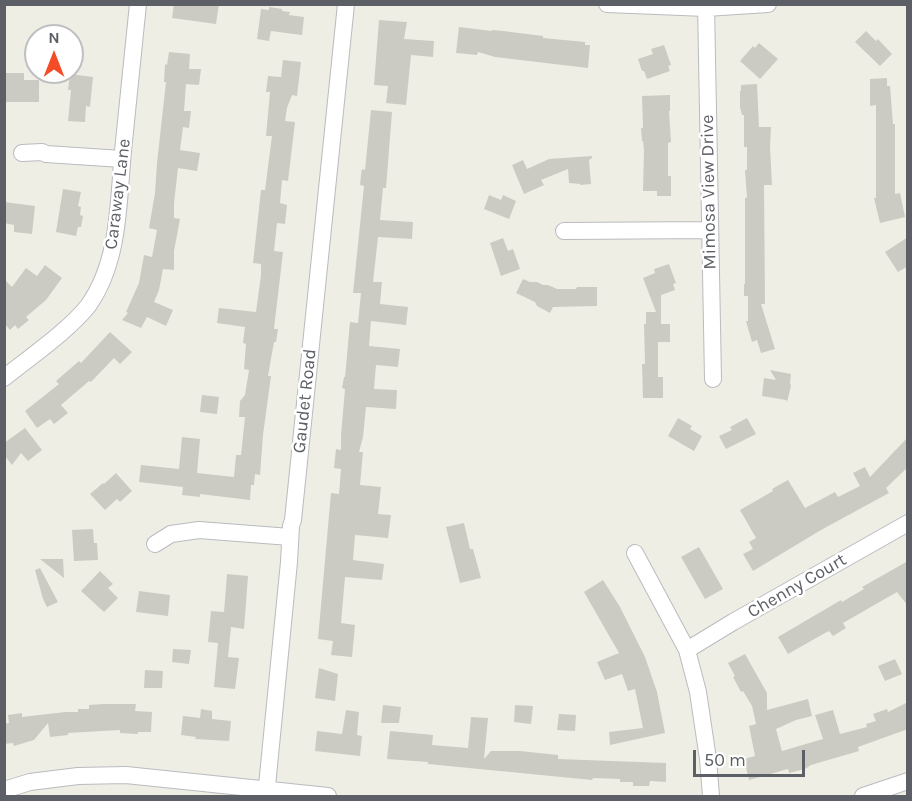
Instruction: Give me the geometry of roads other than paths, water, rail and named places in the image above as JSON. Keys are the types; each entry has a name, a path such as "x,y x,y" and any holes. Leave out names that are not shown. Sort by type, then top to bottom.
{"street":[{"name":"Caraway Lane","path":"4,378 69,325 87,307 95,295 111,256 121,188 138,4"},
{"name":"Gaudet Road","path":"266,793 290,537 346,4"},
{"path":"607,4 706,6 768,4"},
{"name":"Mimosa View Drive","path":"706,6 713,379"},
{"path":"22,153 42,152 122,159"},
{"path":"564,231 709,230"},
{"name":"Chenny Court","path":"687,650 908,523"},
{"path":"155,544 171,534 199,530 290,537"},
{"path":"635,553 687,650 698,692 711,796"},
{"path":"4,790 30,782 78,776 126,775 266,793 328,796"},
{"path":"863,796 908,781"}]}
